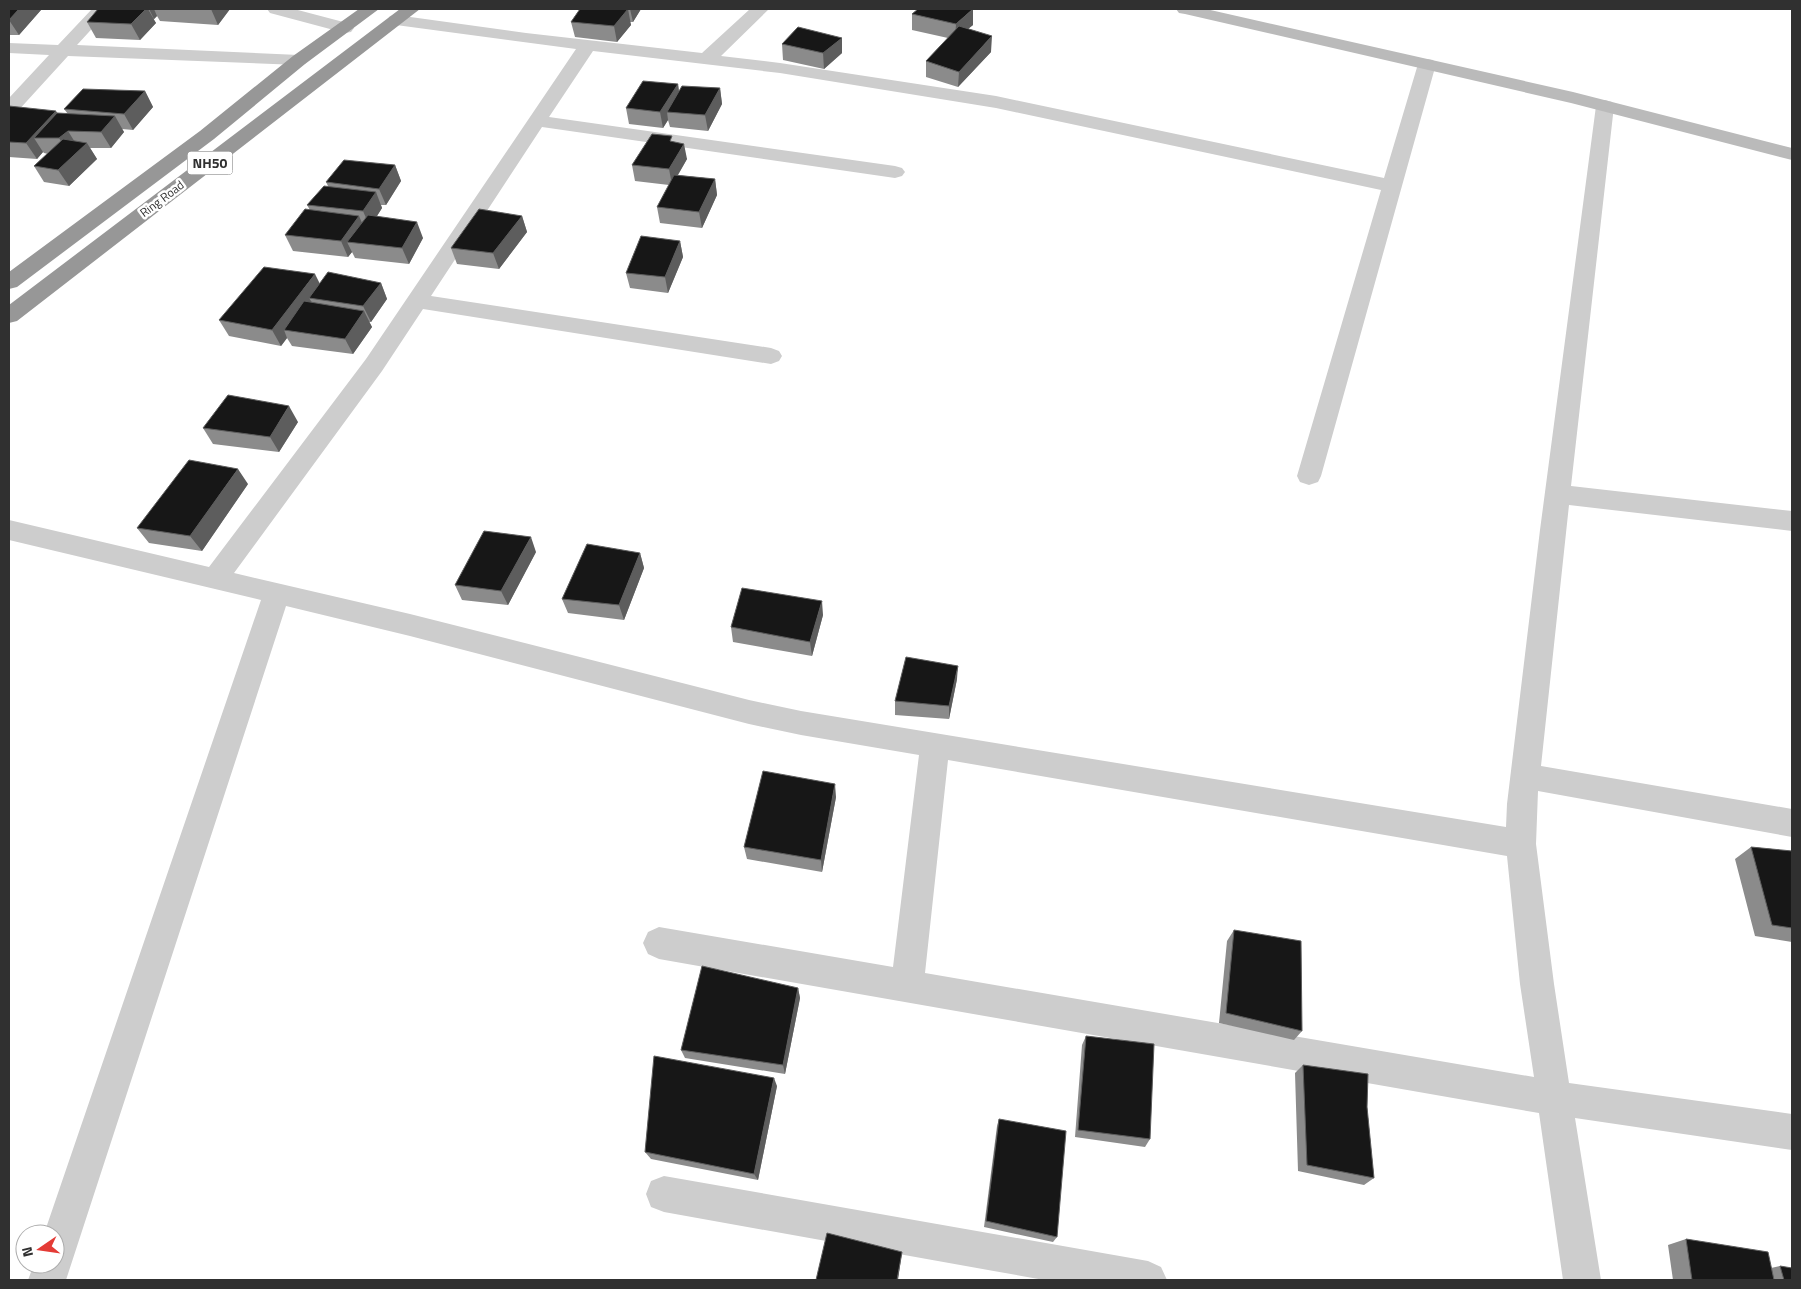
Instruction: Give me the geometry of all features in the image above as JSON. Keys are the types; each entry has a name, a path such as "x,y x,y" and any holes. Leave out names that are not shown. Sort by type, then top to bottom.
{"highway":[{"name":"Ring Road","path":"9,282 207,135 299,60 370,9"},
{"name":"Ring Road","path":"9,316 403,14"}],"street":[{"path":"9,109 101,9"},
{"path":"276,9 345,28"},
{"path":"707,59 760,9"},
{"path":"1186,9 1605,106 1792,154"},
{"path":"403,14 588,45 780,68 996,102 1392,186"},
{"path":"216,578 374,365 588,45"},
{"path":"9,48 299,60"},
{"path":"1309,476 1427,64"},
{"path":"1582,1280 1537,984 1521,844 1526,776 1558,494 1605,106"},
{"path":"537,121 895,172"},
{"path":"417,301 771,356"},
{"path":"1558,494 1792,521"},
{"path":"9,530 430,630 749,712 1521,844"},
{"path":"65,1226 277,593"},
{"path":"907,986 935,745"},
{"path":"1526,776 1792,823"},
{"path":"658,943 1554,1098 1792,1132"},
{"path":"664,1194 1148,1280"}],"building":[{"path":"9,9 19,9 9,20"},
{"path":"98,9 146,9 131,24 87,22"},
{"path":"580,9 628,9 614,26 571,22"},
{"path":"918,9 973,9 956,24 912,14"},
{"path":"959,26 992,36 959,72 926,61"},
{"path":"798,27 842,38 823,53 782,44"},
{"path":"643,81 678,84 660,112 626,108"},
{"path":"682,86 720,88 705,115 667,112"},
{"path":"83,89 145,91 124,114 64,109"},
{"path":"9,106 56,111 26,143 9,142"},
{"path":"57,113 115,116 101,132 68,131 59,138 34,138"},
{"path":"652,134 672,136 670,141 684,144 669,169 632,165"},
{"path":"63,139 87,143 58,170 34,166"},
{"path":"344,160 395,165 379,189 326,182"},
{"path":"674,175 715,179 699,212 657,207"},
{"path":"324,186 376,192 363,211 307,205"},
{"path":"305,209 359,216 341,241 285,235"},
{"path":"479,209 522,216 493,253 451,248"},
{"path":"368,215 417,222 402,248 347,242"},
{"path":"641,236 680,241 665,277 626,273"},
{"path":"264,267 315,274 272,330 219,320"},
{"path":"328,272 381,283 363,306 309,298"},
{"path":"304,301 364,311 345,339 284,330"},
{"path":"228,395 289,406 270,437 203,428"},
{"path":"189,460 238,469 190,536 137,528"},
{"path":"484,531 531,537 501,591 455,585"},
{"path":"587,544 640,553 619,605 562,599"},
{"path":"742,588 822,601 810,642 731,627"},
{"path":"906,657 958,666 949,706 895,701"},
{"path":"763,771 835,784 821,860 744,847"},
{"path":"1751,847 1792,851 1792,928 1772,925"},
{"path":"1234,930 1301,941 1302,1031 1226,1013"},
{"path":"702,966 798,988 783,1065 681,1050"},
{"path":"1086,1036 1154,1044 1150,1139 1078,1130"},
{"path":"654,1056 774,1078 754,1174 645,1152"},
{"path":"1303,1065 1368,1074 1367,1107 1374,1178 1307,1165"},
{"path":"999,1119 1066,1131 1057,1237 986,1221"},
{"path":"827,1233 902,1252 897,1280 816,1280"},
{"path":"1686,1239 1768,1252 1774,1280 1692,1280"},
{"path":"1780,1266 1792,1268 1792,1280 1784,1280"}]}
